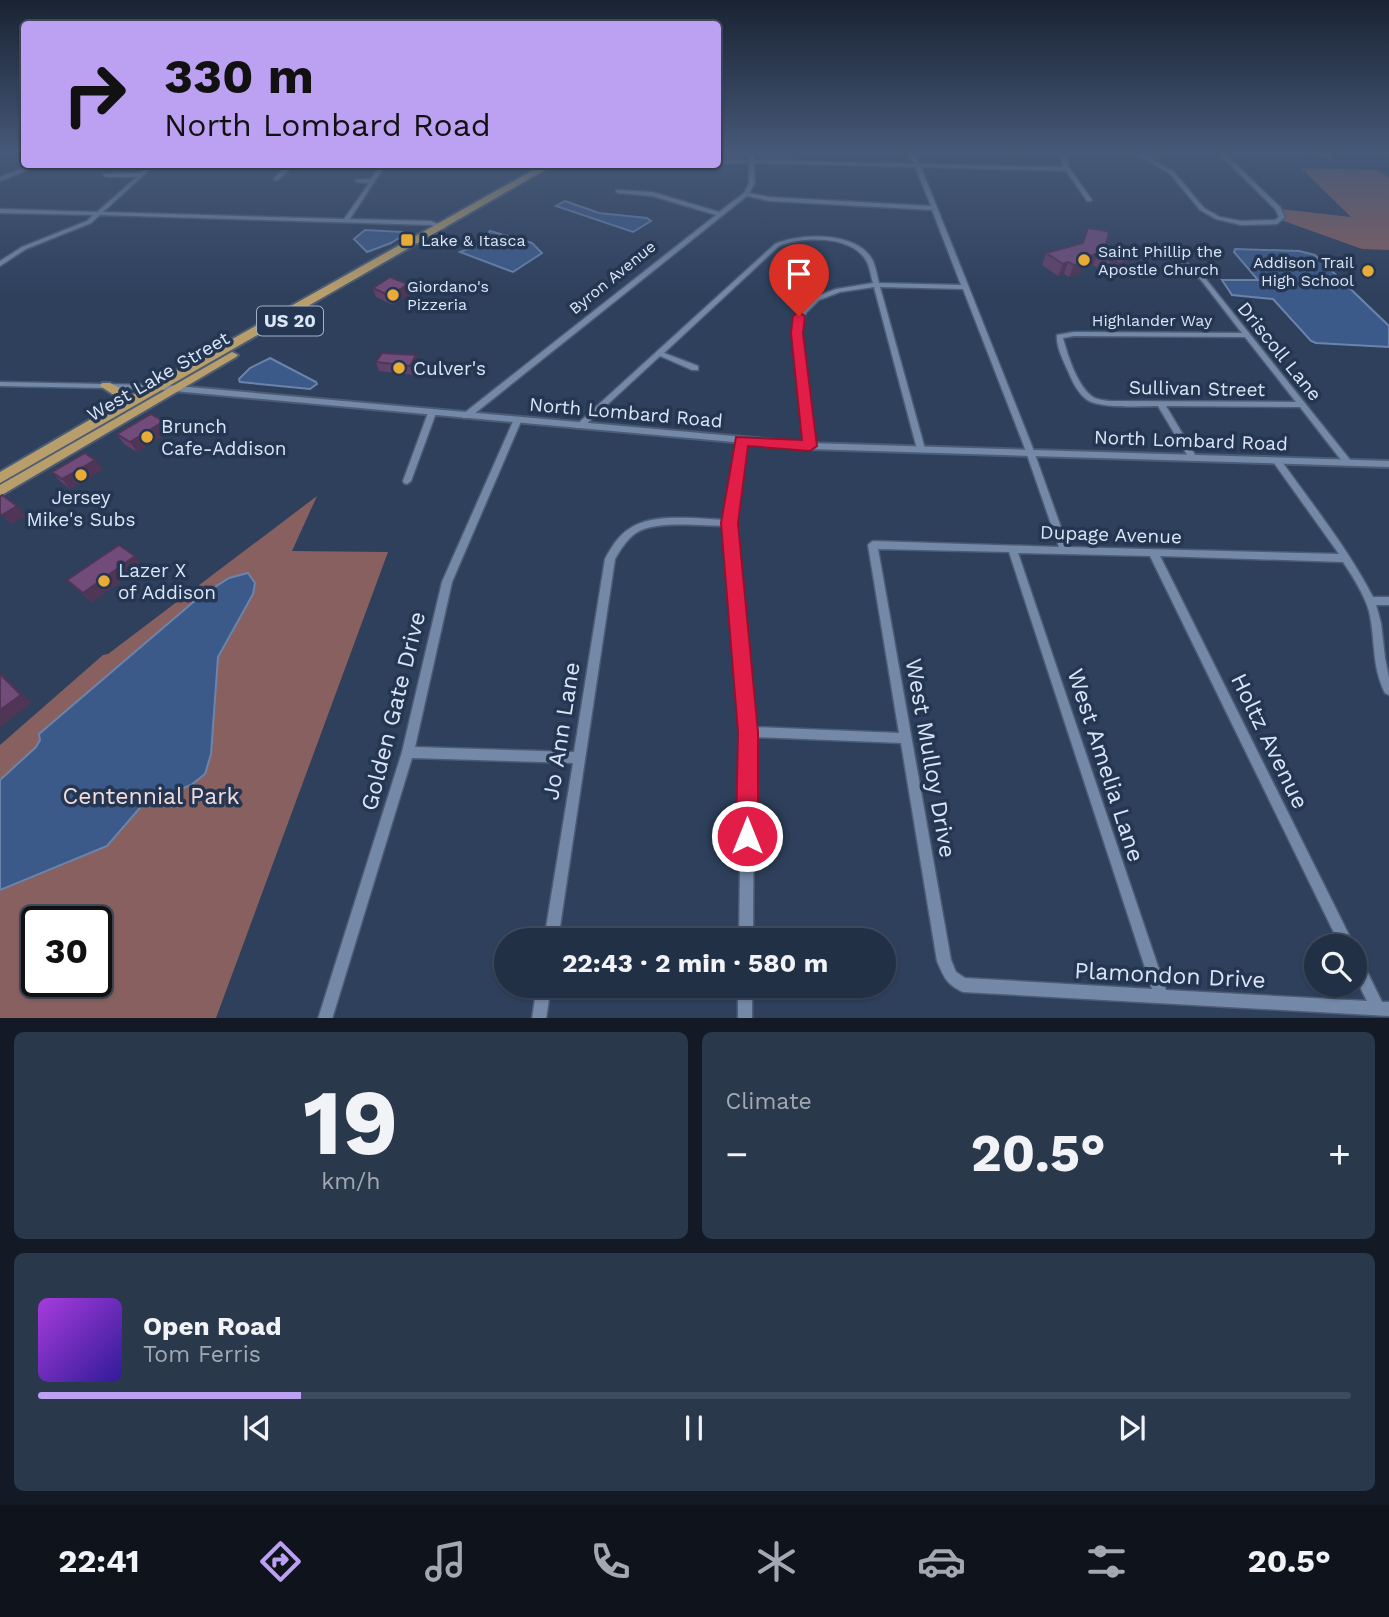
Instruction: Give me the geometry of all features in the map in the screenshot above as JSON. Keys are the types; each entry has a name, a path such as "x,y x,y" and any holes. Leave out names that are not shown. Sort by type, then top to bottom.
{"main road":[{"name":"West Lake Street","path":"0,478 155,387 491,200"},
{"name":"West Lake Street","path":"0,491 434,237 443,228"},
{"path":"106,386 123,395 123,406"}],"street":[{"path":"0,264 34,244 80,228 115,200"},
{"path":"347,219 360,200"},
{"path":"671,200 719,214"},
{"name":"Byron Avenue","path":"466,416 739,200"},
{"path":"778,200 934,208"},
{"path":"931,200 1030,452 1065,550"},
{"path":"1194,200 1202,209 1218,218 1241,223 1277,222 1282,217 1269,200"},
{"path":"0,211 347,219 430,223 443,228"},
{"path":"579,426 776,245 788,240 811,239 850,243 867,255 921,449"},
{"path":"0,255 12,255"},
{"name":"Driscoll Lane","path":"1183,262 1198,274 1349,463"},
{"path":"810,446 797,333 799,316 812,299 844,287 964,287"},
{"name":"Highlander Way","path":"1091,400 1081,389 1060,347 1059,336 1247,335"},
{"path":"658,353 695,368"},
{"path":"0,384 155,387"},
{"name":"North Lombard Road","path":"155,387 810,446 1389,464"},
{"name":"Sullivan Street","path":"1091,400 1109,403 1303,405"},
{"path":"1161,404 1193,458"},
{"path":"407,481 432,413"},
{"name":"Golden Gate Drive","path":"325,1018 408,752 447,582 518,419"},
{"path":"741,441 730,523 748,732 746,928"},
{"path":"1277,461 1345,558 1369,601 1378,627 1383,681 1389,690"},
{"name":"Jo Ann Lane","path":"553,928 608,567 615,550 637,528 652,524 730,523"},
{"name":"Dupage Avenue","path":"875,544 1345,558"},
{"name":"West Mulloy Drive","path":"875,544 944,961 951,977"},
{"name":"West Amelia Lane","path":"1012,548 1161,995"},
{"name":"Holtz Avenue","path":"1154,554 1342,934"},
{"path":"1369,601 1389,601"},
{"path":"748,732 906,738"},
{"path":"408,752 578,758"},
{"name":"Plamondon Drive","path":"951,977 963,985 1384,1009"},
{"path":"1367,981 1384,1009"},
{"path":"539,1018 542,998"},
{"path":"745,998 745,1018"}],"green space":[{"path":"1333,200 1389,200 1389,250 1362,249 1281,220 1280,209 1351,217"},
{"name":"Centennial Park","path":"317,496 292,551 388,552 216,1018 0,1018 0,745 103,655 108,654"}],"water":[{"path":"565,201 599,213 647,218 651,221 633,232 556,206"},
{"path":"365,230 405,234 391,243 367,252 354,239"},
{"path":"490,231 532,243 542,253 513,272 460,252 478,245"},
{"path":"1235,249 1299,251 1315,255 1389,326 1389,347 1316,343 1311,341 1273,299 1232,295 1222,280 1258,280 1234,252"},
{"path":"270,358 317,384 310,389 240,382 239,379 250,368"},
{"path":"248,573 255,583 253,594 218,657 211,754 205,774 191,785 144,803 107,846 0,890 0,780 36,747 40,740 39,734 198,598 229,578"}],"building":[{"path":"1088,228 1107,231 1109,233 1105,247 1120,250 1129,257 1128,261 1119,263 1098,253 1080,259 1085,262 1063,264 1046,253 1083,243"},
{"path":"390,277 408,284 390,296 373,288"},
{"path":"382,353 416,355 410,366 376,362"},
{"path":"151,414 164,421 130,442 117,434"},
{"path":"85,453 95,460 62,479 52,472"},
{"path":"2,495 17,506 2,515 0,497"},
{"path":"119,545 135,556 83,593 67,580"},
{"path":"0,674 21,695 0,710"}],"place":[{"name":"Lake & Itasca","path":"407,240"},
{"name":"Saint Phillip the Apostle Church","path":"1084,260"},
{"name":"Addison Trail High School","path":"1368,271"},
{"name":"Giordano's Pizzeria","path":"393,295"},
{"name":"Culver's","path":"399,368"},
{"name":"Brunch Cafe-Addison","path":"147,437"},
{"name":"Jersey Mike's Subs","path":"81,475"},
{"name":"Lazer X of Addison","path":"104,581"}],"route":[{"path":"747,836 747,708 730,523 741,441 810,446 797,333 799,316"}]}
